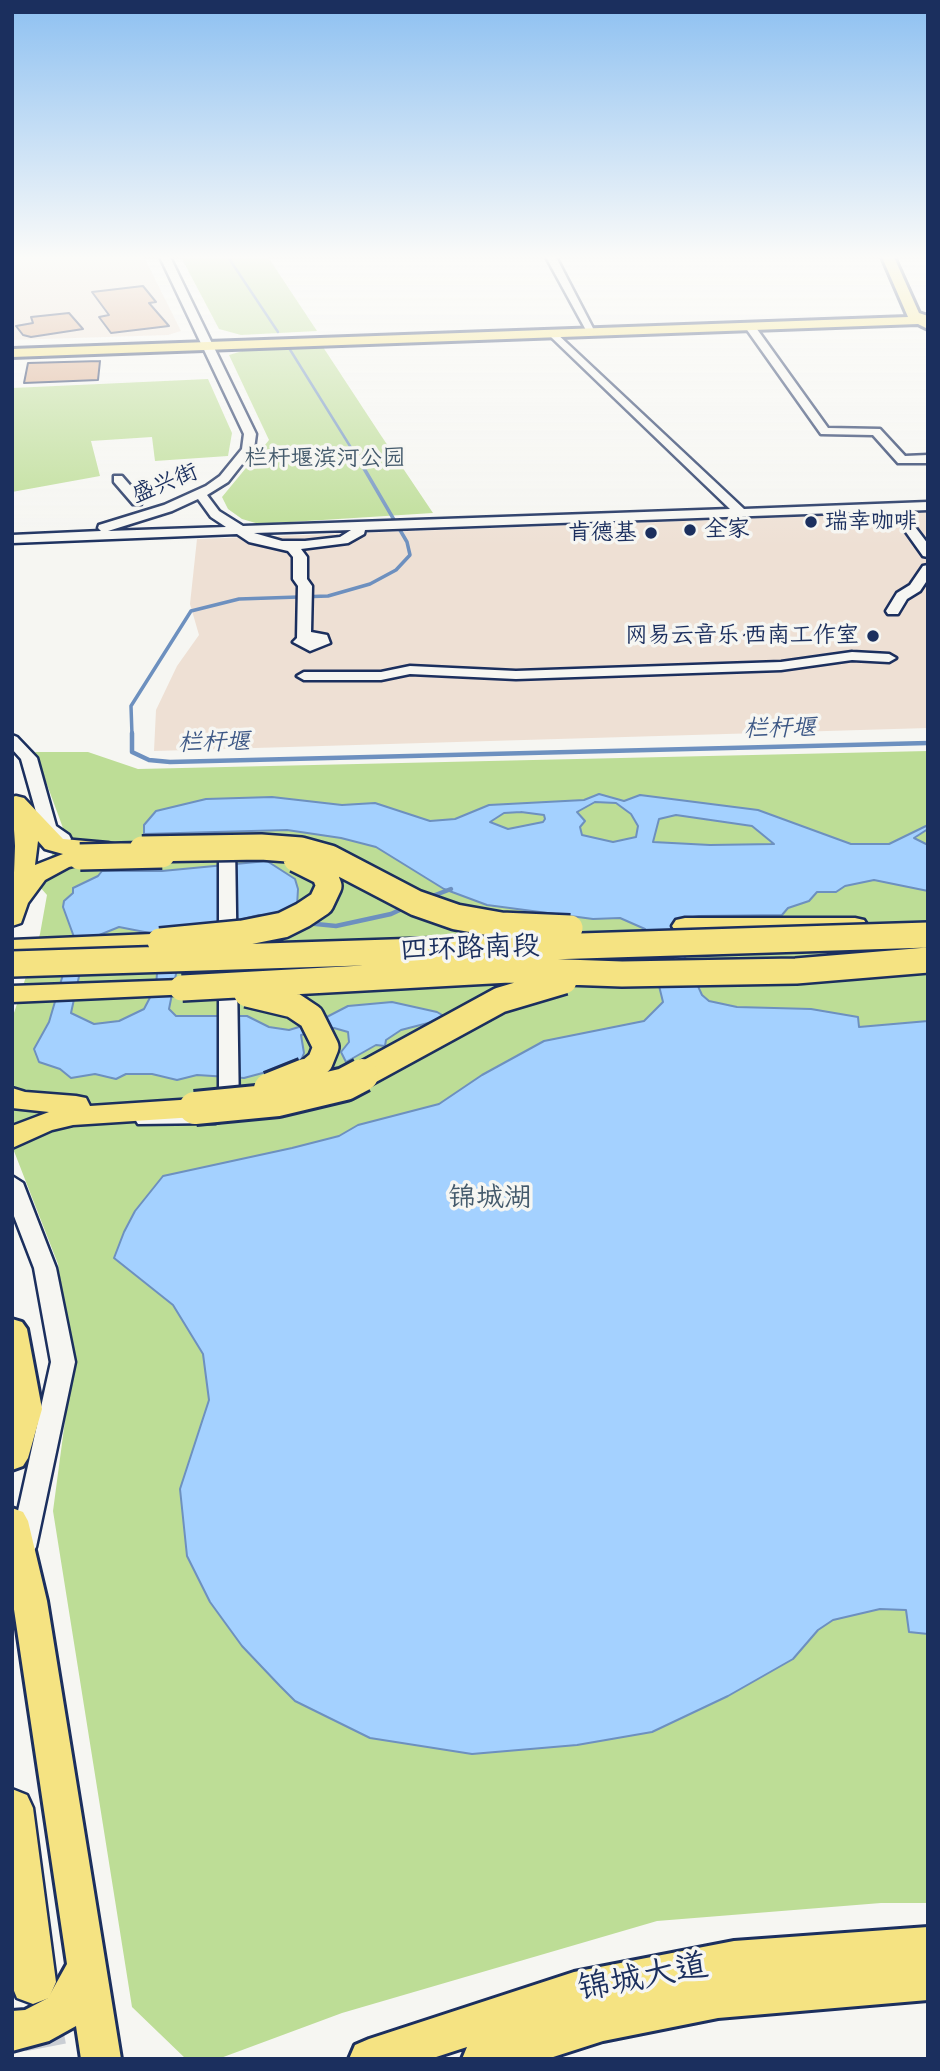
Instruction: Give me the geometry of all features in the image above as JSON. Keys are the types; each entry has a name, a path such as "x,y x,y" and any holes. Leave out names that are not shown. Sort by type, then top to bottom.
{"highway":[{"path":"14,798 54,844 74,849 261,847 301,850 341,863 416,903 456,917 526,927 605,929"},
{"path":"14,798 27,846 14,910"},
{"path":"14,910 36,875 61,862 80,858 279,855 308,862 324,873 329,886 321,902 283,925 243,933 152,942"},
{"path":"12,948 605,929 928,925"},
{"name":"四环路南段","path":"12,964 928,935"},
{"name":"四环路南段","path":"12,975 557,958 928,952"},
{"path":"12,994 182,988 509,970 622,974 796,971 928,960"},
{"path":"12,1097 19,1101 58,1106 278,1100 345,1084 500,1000 551,983 622,974"},
{"path":"12,1138 43,1123 73,1116 196,1103 279,1087 304,1076 320,1062 326,1047 312,1017 293,1005 260,995 182,988"},
{"path":"12,1808 33,1982"}],"main road":[{"path":"12,1329 27,1409 12,1458"},
{"path":"12,1521 101,2059"},
{"name":"锦城大道","path":"369,2059 574,1991 734,1960 928,1946"},
{"path":"12,2031 37,2026 62,2012 87,1966"},
{"name":"锦城大道","path":"482,2059 603,2021 718,1998 928,1981"}],"street":[{"name":"盛兴街","path":"12,539 44,537 116,525 200,494 224,479 248,449 250,434 212,354"},
{"path":"575,354 741,513"},
{"path":"769,354 825,432 876,431 902,460 928,459"},
{"path":"118,479 137,501"},
{"path":"200,494 215,514 254,539 293,548 300,557 307,589 310,637"},
{"path":"44,537 928,506"},
{"path":"894,507 928,553"},
{"path":"282,545 329,543 371,526"},
{"path":"307,589 314,580 313,554 329,543"},
{"path":"893,611 902,596 915,588 928,569"},
{"path":"304,676 381,676 410,670 516,674 703,669 781,666 852,656 889,658"},
{"path":"12,740 29,758 48,826 54,835 65,841 93,845 227,844 230,1086 229,1112 224,1116 94,1121 49,1127 19,1141 12,1150"},
{"path":"12,1183 45,1268 63,1362 20,1558"}],"shaded area":[{"path":"928,512 928,728 154,751 156,710 177,666 199,635 190,604 197,539"}],"green space":[{"name":"栏杆堰滨河公园","path":"327,354 433,513 259,524 242,519 228,509 222,497 269,440 229,355"},
{"path":"208,379 232,433 228,456 155,461 152,437 91,441 100,476 12,492 12,388"},
{"name":"锦城湖","path":"928,751 928,1903 881,1903 657,1921 342,2013 218,2059 186,2059 132,2007 53,1511 72,1368 58,1264 12,1146 12,1019 40,934 47,895 39,886 63,828 35,752 88,752 138,769"}],"water":[{"name":"锦城湖","path":"599,794 624,801 640,795 758,810 851,844 889,844 928,825 928,829 914,838 928,845 928,891 874,880 845,886 836,892 817,892 809,901 788,908 782,915 699,916 681,919 671,927 702,995 709,1001 737,1007 811,1009 858,1017 859,1027 928,1021 928,1634 909,1632 906,1610 880,1609 833,1620 818,1630 793,1659 728,1696 652,1732 577,1745 472,1754 370,1738 295,1701 242,1646 210,1602 187,1556 180,1489 209,1400 203,1354 173,1305 114,1258 135,1211 163,1176 339,1136 358,1125 439,1104 482,1075 544,1041 644,1021 663,1002 645,929 620,918 593,919 487,905 444,889 376,847 341,838 287,830 144,834 144,825 156,811 206,799 272,797 342,805 375,803 430,821 455,819 489,805 584,800","holes":["595,802 616,803 631,814 638,826 636,837 613,842 582,835 580,827 585,821 577,812","504,813 544,815 545,819 543,822 508,829 490,822","676,815 752,826 774,844 653,842 659,819"]},
{"path":"267,861 295,879 298,889 297,906 283,916 259,915 184,934 169,1009 176,1016 247,1016 269,1027 289,1030 319,1021 348,1006 392,1002 437,1012 461,1026 432,1022 401,1030 386,1040 385,1046 376,1045 346,1062 341,1052 349,1042 348,1032 334,1028 301,1035 304,1053 300,1063 244,1078 197,1075 177,1080 152,1074 126,1074 116,1079 95,1074 71,1078 60,1069 39,1062 34,1049 49,1022 74,937 63,907 64,901 73,893 73,888 98,876 102,871 162,871","holes":["119,927 160,935 156,986 144,1009 119,1021 94,1024 71,1013 87,940"]}],"building":[{"path":"100,361 98,380 24,383 28,363"}],"waterway":[{"name":"栏杆堰","path":"293,354 363,467"},
{"name":"栏杆堰","path":"132,735 131,706 191,611 239,599 328,596 370,584 396,570 410,555 407,542 362,465"},
{"name":"栏杆堰","path":"132,735 132,752 149,760 170,762 928,743"},
{"path":"430,897 451,889"},
{"path":"306,923 336,926 391,914 406,907"}],"tunnel":[{"path":"38,2007 48,2059"}],"place":[{"name":"瑞幸咖啡","path":"811,522"},
{"name":"全家","path":"690,530"},
{"name":"肯德基","path":"651,533"},
{"name":"网易云音乐·西南工作室","path":"873,636"}]}
